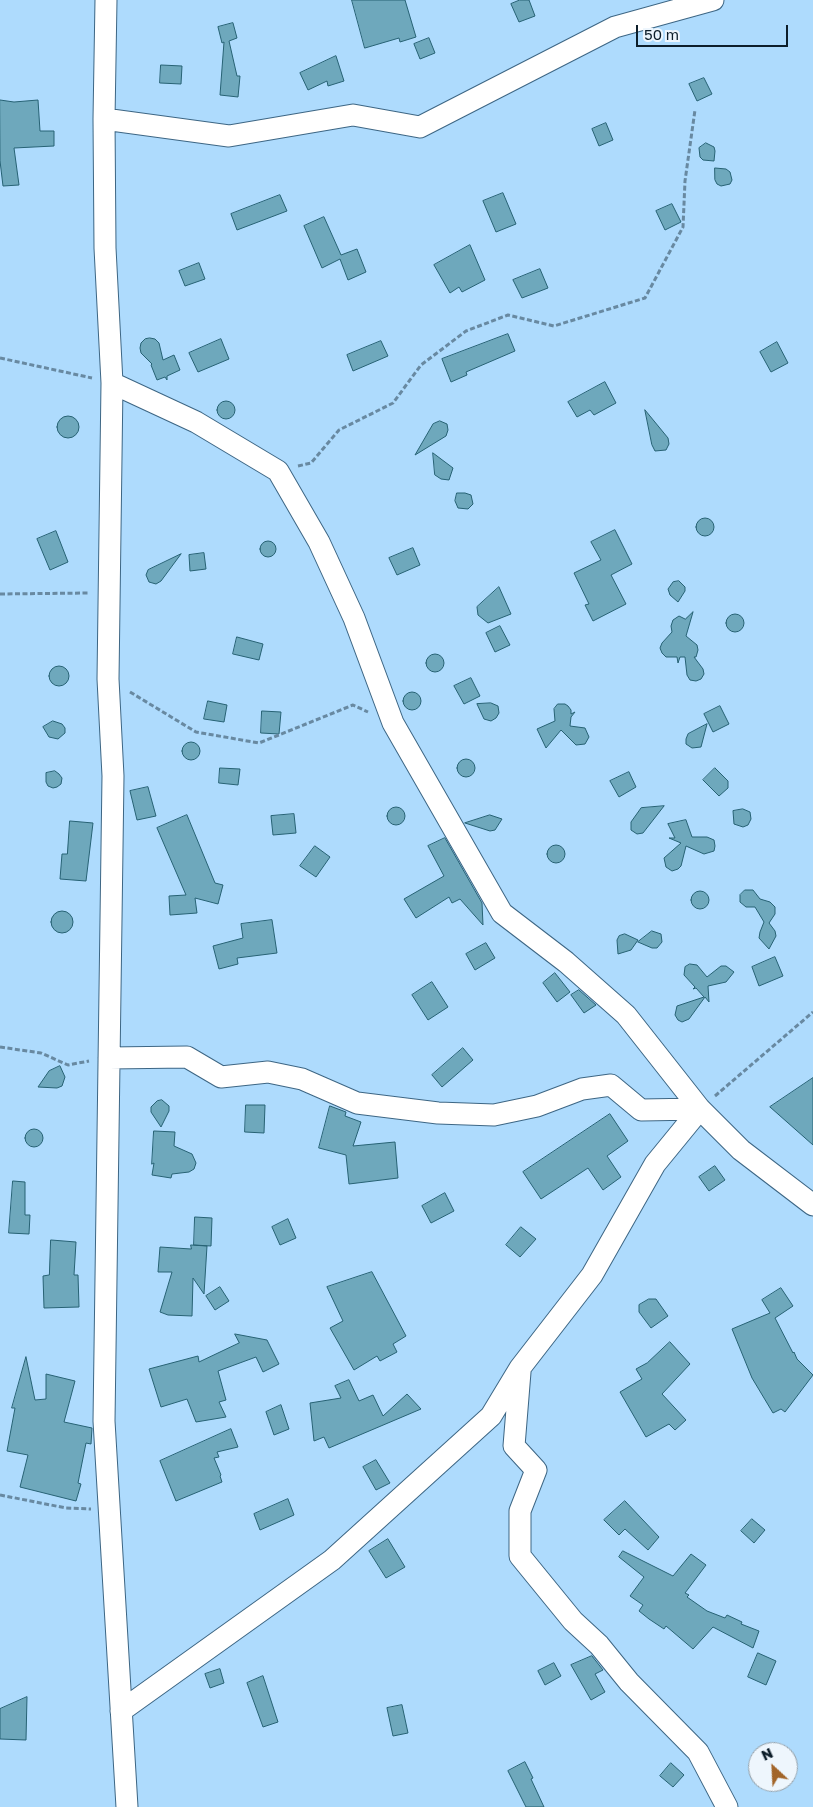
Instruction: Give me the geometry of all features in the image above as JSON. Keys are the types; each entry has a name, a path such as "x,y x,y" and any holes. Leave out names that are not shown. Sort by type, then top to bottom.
{"street":[{"path":"106,0 104,119 105,248 112,382 108,679 113,776 104,1421 126,1807"},
{"path":"104,119 229,136 353,115 420,127 615,27 713,0"},
{"path":"112,382 196,422 278,471 319,542 335,576 354,618 393,723 502,913 566,962 626,1015 700,1109 741,1150 813,1205"},
{"path":"109,1058 187,1056 221,1077 268,1072 302,1079 358,1103 438,1113 494,1115 538,1106 582,1089 611,1085 641,1110 700,1109"},
{"path":"121,1711 332,1560 491,1416 520,1368 592,1275 654,1164 700,1109"},
{"path":"520,1368 514,1446 536,1470 520,1511 520,1556 572,1621 599,1645 629,1682 698,1752 727,1807"}],"path":[{"path":"278,471 311,463 340,430 393,403 421,365 466,332 508,315 554,326 646,298 683,227 684,181 694,110"},
{"path":"0,358 112,382"},
{"path":"0,594 109,593"},
{"path":"108,679 196,732 259,743 353,705 393,723"},
{"path":"700,1109 813,1012"},
{"path":"0,1047 41,1053 68,1065 109,1058"},
{"path":"0,1496 66,1508 108,1510"}],"building":[{"path":"352,0 405,0 416,37 400,42 399,38 365,48"},
{"path":"520,0 529,0 535,16 519,22 511,4"},
{"path":"233,23 237,38 229,41 237,76 240,76 238,97 220,95 224,42 222,43 218,27"},
{"path":"429,38 435,53 420,59 414,44"},
{"path":"336,56 344,81 328,86 327,81 308,90 300,73"},
{"path":"161,65 182,66 181,84 160,83"},
{"path":"704,78 712,94 697,101 689,84"},
{"path":"0,100 14,102 38,100 40,131 54,131 54,146 14,148 19,185 3,186 0,161"},
{"path":"606,123 613,140 599,146 592,129"},
{"path":"706,143 714,147 714,161 703,160 700,157 699,148"},
{"path":"715,168 726,169 730,172 732,180 730,184 721,186 717,184"},
{"path":"503,193 516,224 496,232 483,201"},
{"path":"280,195 287,211 237,230 231,214"},
{"path":"672,204 681,222 665,230 656,211"},
{"path":"324,217 341,255 357,249 366,272 348,280 340,259 322,268 304,226"},
{"path":"470,245 485,280 462,292 459,287 450,293 434,265"},
{"path":"199,263 205,279 185,286 179,271"},
{"path":"540,269 548,288 522,298 513,280"},
{"path":"508,334 515,351 466,372 467,375 451,382 442,359"},
{"path":"145,339 155,339 159,343 163,360 174,355 180,370 167,376 167,380 165,377 157,380 152,364 141,353 141,343"},
{"path":"221,339 229,359 198,372 189,353"},
{"path":"381,341 388,356 353,371 347,355"},
{"path":"777,342 788,363 771,372 760,352"},
{"path":"605,382 616,403 594,415 590,410 577,417 568,402"},
{"path":"226,401 232,404 235,410 232,416 226,419 220,416 217,410 220,404"},
{"path":"645,410 668,438 669,444 666,450 655,451"},
{"path":"68,416 76,419 79,427 76,435 68,438 60,435 57,427 60,419"},
{"path":"440,421 447,424 446,436 415,455 433,424"},
{"path":"433,453 453,468 449,480 441,479 435,475"},
{"path":"457,493 471,495 473,504 468,509 458,508 455,501"},
{"path":"705,518 711,521 714,527 711,533 705,536 699,533 696,527 699,521"},
{"path":"615,530 632,564 611,575 626,604 593,621 585,605 589,604 574,573 601,560 591,542"},
{"path":"56,531 68,562 50,570 37,539"},
{"path":"268,541 274,543 276,549 274,555 268,557 262,555 260,549 262,543"},
{"path":"413,548 420,565 397,575 389,558"},
{"path":"204,553 206,569 190,571 189,555"},
{"path":"181,554 161,581 156,584 149,582 146,575 148,570"},
{"path":"679,581 685,587 685,591 678,602 670,595 668,589 673,582"},
{"path":"499,587 511,614 488,623 478,615 477,607"},
{"path":"693,612 686,636 697,645 698,650 696,657 694,657 703,669 704,674 701,679 696,681 690,680 687,675 685,657 680,657 678,663 677,657 666,657 660,648 672,632 673,620 679,616 685,619"},
{"path":"735,614 741,617 744,623 741,629 735,632 729,629 726,623 729,617"},
{"path":"500,626 510,645 495,652 486,633"},
{"path":"237,637 263,644 259,660 233,654"},
{"path":"435,654 441,657 444,663 441,669 435,672 429,669 426,663 429,657"},
{"path":"59,666 66,669 69,676 66,683 59,686 52,683 49,676 52,669"},
{"path":"471,678 480,696 464,704 454,686"},
{"path":"412,692 418,695 421,701 418,707 412,710 406,707 403,701 406,695"},
{"path":"208,701 227,705 224,722 204,719"},
{"path":"491,703 498,706 499,713 491,721 484,719 477,704"},
{"path":"558,704 568,706 571,714 575,712 571,717 570,726 585,728 589,737 585,744 576,745 561,730 546,748 537,729 555,721 554,709"},
{"path":"720,706 729,724 713,732 704,714"},
{"path":"262,711 281,712 279,734 261,733"},
{"path":"53,721 62,724 65,728 65,733 58,739 49,737 43,727"},
{"path":"707,724 701,747 692,748 686,744 688,734"},
{"path":"191,742 197,745 200,751 197,757 191,760 185,757 182,751 185,745"},
{"path":"466,759 472,762 475,768 472,774 466,777 460,774 457,768 460,762"},
{"path":"220,768 240,769 238,785 219,783"},
{"path":"715,768 728,781 728,788 719,796 703,780"},
{"path":"55,771 62,778 61,784 53,788 48,786 46,782 46,773"},
{"path":"629,772 636,787 619,797 610,781"},
{"path":"148,787 156,816 137,820 130,791"},
{"path":"664,806 643,833 637,834 631,830 631,822 641,808"},
{"path":"392,807 400,807 405,812 403,823 392,825 387,820 387,812"},
{"path":"743,809 750,812 751,819 748,825 743,827 734,824 733,811"},
{"path":"294,814 296,833 273,835 271,816"},
{"path":"187,815 215,883 223,885 218,904 195,898 197,913 170,915 169,896 186,895 157,828"},
{"path":"490,815 502,819 495,830 490,831 465,823"},
{"path":"686,820 692,837 707,837 714,840 714,851 704,854 686,846 681,866 672,871 666,867 664,858 681,843 669,838 675,838 668,824"},
{"path":"70,821 93,823 86,881 60,879 62,854 67,854"},
{"path":"445,838 482,903 483,925 460,899 452,903 449,897 416,918 404,899 444,876 428,846"},
{"path":"556,845 562,848 565,854 562,860 556,863 550,860 547,854 550,848"},
{"path":"315,846 330,857 316,877 300,866"},
{"path":"745,890 753,890 760,899 770,902 775,907 775,914 769,923 776,936 769,949 759,938 764,922 755,907 746,907 740,902 740,895"},
{"path":"700,891 706,894 709,900 706,906 700,909 694,906 691,900 694,894"},
{"path":"58,911 66,911 73,918 73,926 66,933 58,933 51,926 51,918"},
{"path":"272,920 277,953 237,958 238,964 219,969 213,946 243,938 241,924"},
{"path":"652,931 661,934 662,942 657,948 652,948 638,942"},
{"path":"625,934 638,940 631,950 618,954 617,940 619,936"},
{"path":"486,943 495,958 475,970 466,954"},
{"path":"775,957 783,976 759,986 752,967"},
{"path":"690,964 697,965 707,977 721,966 726,966 734,972 726,982 708,986 709,1002 705,997 689,1019 682,1022 675,1015 677,1006 704,997 696,988 693,989 695,987 684,975 685,967"},
{"path":"555,973 570,992 557,1002 543,983"},
{"path":"432,982 448,1007 428,1020 412,995"},
{"path":"579,990 596,1005 584,1013 571,995"},
{"path":"463,1048 473,1060 442,1087 432,1075"},
{"path":"60,1066 65,1077 62,1086 57,1088 38,1087 49,1071"},
{"path":"813,1078 813,1145 770,1107"},
{"path":"162,1100 169,1106 169,1111 161,1127 151,1112 151,1107 157,1101"},
{"path":"246,1105 265,1105 264,1133 245,1132"},
{"path":"330,1106 346,1112 345,1116 361,1122 353,1146 395,1142 398,1178 349,1184 346,1155 319,1148"},
{"path":"610,1114 628,1141 607,1156 621,1177 603,1190 588,1168 541,1199 523,1172"},
{"path":"34,1129 40,1132 43,1138 40,1144 34,1147 28,1144 25,1138 28,1132"},
{"path":"154,1131 175,1132 174,1146 192,1154 196,1163 194,1169 189,1172 172,1174 171,1178 152,1175"},
{"path":"715,1166 725,1180 709,1191 699,1177"},
{"path":"13,1181 25,1182 25,1215 30,1215 29,1234 9,1233"},
{"path":"445,1193 454,1211 431,1223 422,1206"},
{"path":"195,1217 212,1218 211,1246 194,1245"},
{"path":"288,1219 296,1238 280,1245 272,1227"},
{"path":"521,1227 536,1239 520,1257 506,1245"},
{"path":"51,1240 76,1242 74,1275 78,1275 79,1307 44,1308 43,1276 49,1275"},
{"path":"191,1245 207,1246 204,1294 193,1278 192,1316 168,1315 160,1312 172,1272 158,1272 160,1247 191,1249"},
{"path":"372,1272 406,1336 393,1344 397,1352 380,1361 377,1356 354,1370 330,1328 343,1321 327,1287"},
{"path":"220,1287 229,1301 215,1310 206,1296"},
{"path":"781,1288 793,1306 775,1318 797,1359 813,1375 785,1412 781,1409 773,1413 752,1378 732,1329 770,1313 762,1300"},
{"path":"649,1299 656,1299 668,1316 651,1328 639,1312 639,1305"},
{"path":"235,1334 267,1340 279,1364 263,1372 256,1357 218,1371 226,1400 219,1402 226,1417 196,1422 187,1399 161,1407 149,1369 198,1356 199,1362 239,1343"},
{"path":"670,1342 690,1364 662,1394 686,1420 675,1430 669,1424 646,1437 620,1392 642,1379 636,1369 647,1363"},
{"path":"26,1357 35,1400 46,1399 46,1374 75,1381 64,1422 92,1428 91,1444 86,1443 78,1483 81,1484 76,1501 20,1487 28,1455 7,1451 15,1408 12,1408"},
{"path":"349,1380 359,1401 373,1395 383,1416 407,1394 421,1409 329,1448 324,1437 314,1441 310,1403 341,1398 335,1386"},
{"path":"281,1405 289,1429 274,1435 266,1412"},
{"path":"231,1429 238,1447 217,1452 219,1457 214,1458 222,1482 176,1501 160,1461"},
{"path":"376,1460 390,1483 376,1490 363,1467"},
{"path":"288,1499 294,1515 260,1530 254,1514"},
{"path":"625,1501 659,1537 648,1550 625,1529 619,1535 604,1520"},
{"path":"752,1519 765,1530 754,1543 741,1531"},
{"path":"388,1539 405,1567 386,1578 369,1551"},
{"path":"623,1551 673,1576 691,1554 706,1565 685,1593 689,1595 687,1597 707,1611 725,1618 727,1615 742,1622 741,1624 759,1631 753,1648 713,1627 693,1649 666,1626 664,1629 649,1619 639,1611 643,1605 630,1596 644,1577 619,1557"},
{"path":"758,1653 776,1661 766,1685 748,1677"},
{"path":"592,1656 603,1670 595,1674 605,1692 591,1700 571,1665"},
{"path":"554,1663 561,1676 545,1685 538,1671"},
{"path":"220,1669 224,1683 210,1688 205,1674"},
{"path":"263,1676 278,1722 263,1727 247,1683"},
{"path":"27,1697 26,1740 0,1739 0,1709"},
{"path":"402,1705 408,1733 393,1736 387,1708"},
{"path":"525,1762 544,1807 526,1807 508,1771"},
{"path":"671,1763 684,1775 673,1787 660,1776"}]}
